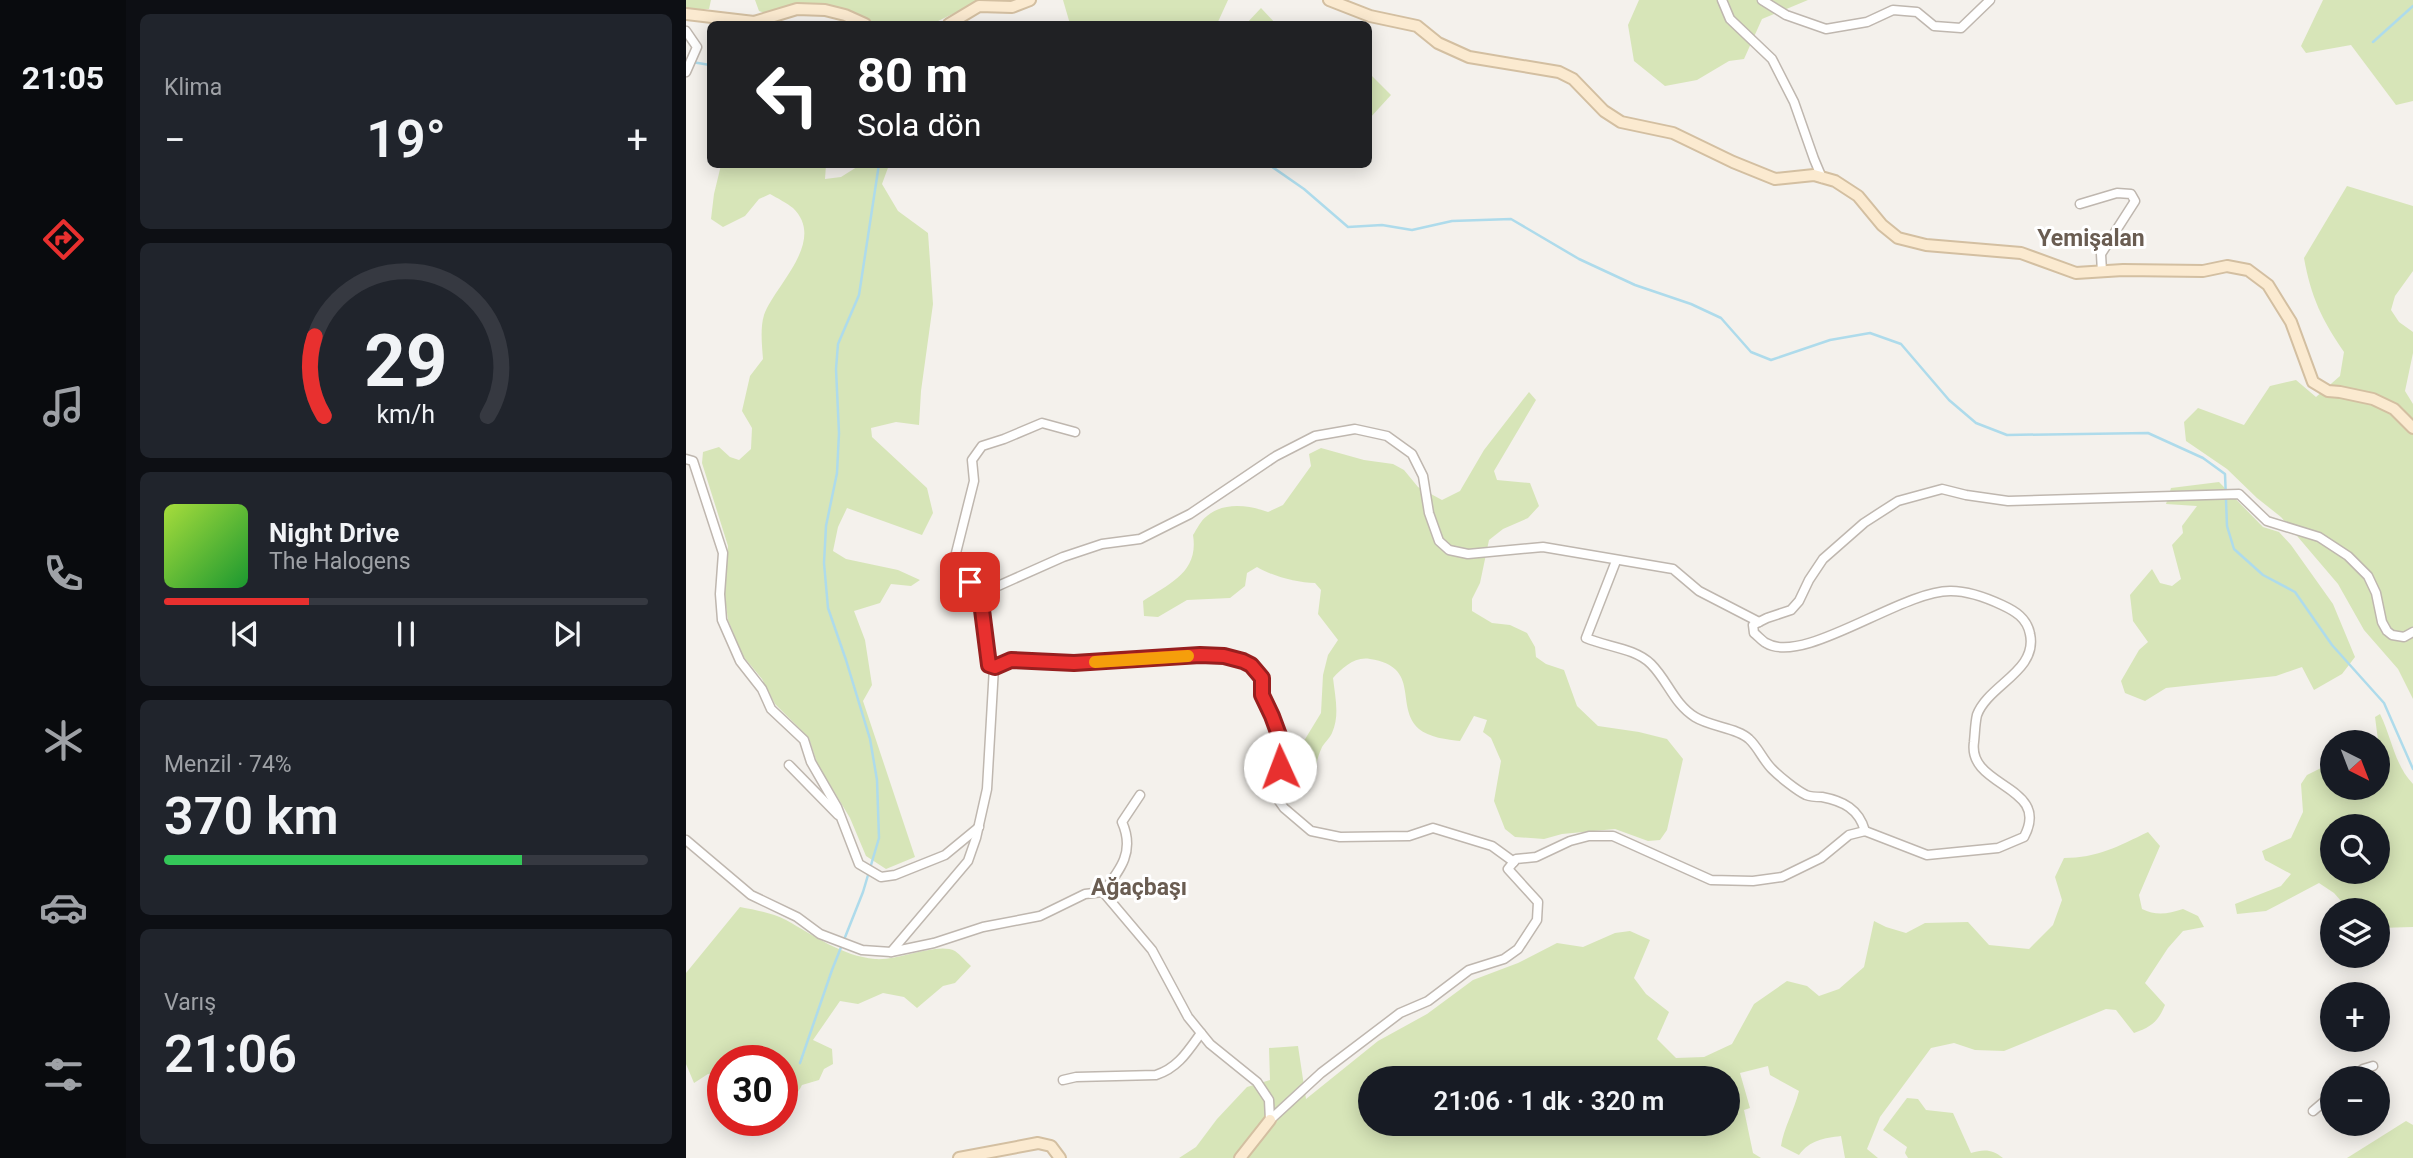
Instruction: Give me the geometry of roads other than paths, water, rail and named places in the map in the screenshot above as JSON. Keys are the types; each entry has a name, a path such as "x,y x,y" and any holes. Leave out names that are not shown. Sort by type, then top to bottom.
{"street":[{"path":"954,21 979,6 1012,7 1030,0"},
{"path":"1329,0 1370,16 1417,26 1438,43 1469,57 1559,72 1573,79 1604,111 1621,122 1674,133 1774,179 1814,175 1835,181 1858,196 1882,225 1898,238 1926,245 2021,253 2076,274 2203,271 2227,266 2248,270 2268,285 2291,322 2313,382 2328,391 2372,399 2394,409 2413,428"},
{"path":"1722,0 1730,19 1772,59 1794,102 1822,178"},
{"path":"1762,0 1786,15 1826,29 1867,22 1893,10 1917,12 1934,26 1961,28 1990,0"},
{"path":"757,21 797,9 825,10 858,21"},
{"path":"686,14 746,21"},
{"path":"686,31 697,47 686,72"},
{"path":"2080,205 2117,193 2130,194 2135,201 2101,254 2102,272"},
{"path":"1075,432 1042,423 982,446 972,460 974,481 956,553 981,602 989,665 995,667 1011,660 1087,662 1200,655 1224,656 1243,661 1251,665 1262,678 1262,695 1286,754 1280,767 1268,780 1269,787 1284,808 1311,831 1339,837 1409,836 1433,828 1492,846 1514,862"},
{"path":"981,602 989,590 1063,557 1102,544 1140,539 1190,514 1276,456 1315,436 1355,429 1387,436 1412,454 1423,476 1429,513 1439,541 1449,550 1468,554 1543,547 1673,569 1699,591 1759,622"},
{"path":"686,459 693,461 723,553 720,594 722,620 726,631 740,661 762,689 771,709 804,740 811,762 842,819 859,864 881,877 895,874 946,855 979,827"},
{"path":"1240,1158 1270,1120 1321,1073 1400,1013 1428,1001 1469,970 1503,959 1518,949 1537,920 1538,902 1508,869 1516,859 1536,857 1579,839 1613,836 1711,880 1753,881 1782,877 1821,858 1849,835 1865,831 1927,855 1998,848 2024,838 2031,826 2030,811 2014,792 1986,774 1975,759 1973,747 1978,714 1992,695 2025,661 2029,649 2030,634 2024,619 2015,611 1989,598 1951,590 1910,599 1809,645 1784,647 1767,644 1754,632 1754,625 1759,622 1791,610 1823,559 1864,523 1898,501 1942,489 2008,501 2239,494 2267,522 2319,537 2348,556 2368,576 2387,631 2392,635 2404,637 2413,632"},
{"path":"1616,561 1587,638 1604,646 1635,653 1649,662 1664,678 1681,707 1697,718 1717,727 1734,730 1748,738 1773,770 1807,795 1840,800 1851,807 1862,820 1865,831"},
{"path":"891,952 968,861 987,789 995,667"},
{"path":"789,765 842,819"},
{"path":"686,840 751,895 797,917 820,934 862,950 891,952 934,943 983,927 1040,916 1085,894 1103,892 1119,871 1129,846 1128,835 1122,822 1140,795"},
{"path":"1103,892 1152,950 1188,1017 1210,1044 1257,1082 1269,1100 1270,1120"},
{"path":"1063,1080 1076,1077 1156,1075 1168,1071 1181,1060 1201,1033"},
{"path":"2313,1111 2320,1105"},
{"path":"959,1158 1038,1143 1051,1146 1060,1158"}],"waterway":[{"path":"2373,42 2413,6"},
{"path":"686,61 707,64"},
{"path":"800,1063 832,970 863,892 879,838 877,780 870,739 828,608 824,563 826,526 837,473 838,344 859,295 878,168"},
{"path":"1274,168 1304,189 1348,227 1382,225 1412,230 1452,221 1511,219 1579,259 1635,285 1691,304 1721,318 1751,352 1771,360 1830,340 1870,333 1901,344 1949,400 1976,423 2007,435 2148,433 2203,458 2225,474 2227,526 2234,549 2263,575 2295,592 2332,645 2384,703 2413,769"}],"district":[{"name":"Yemişalan","path":"2091,238"},
{"name":"Ağaçbaşı","path":"1139,887"}]}
